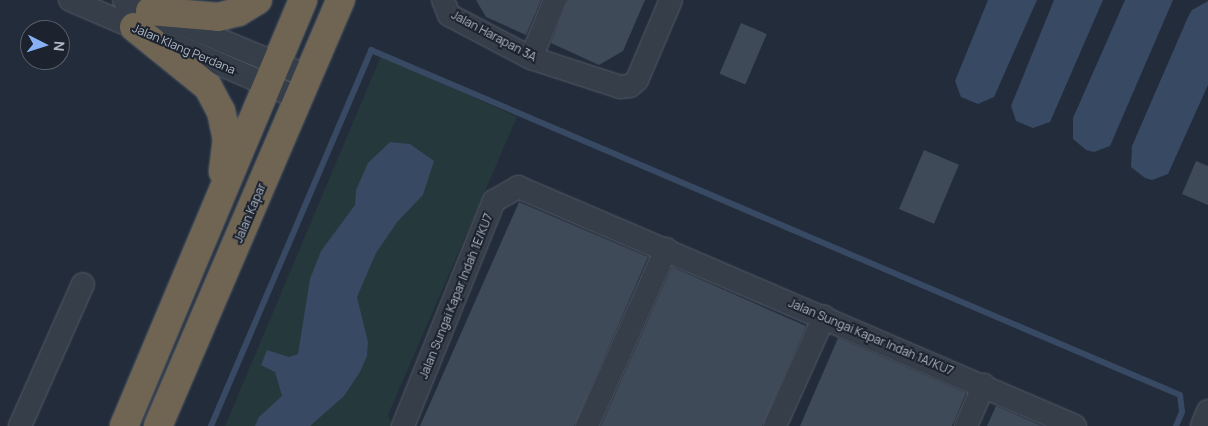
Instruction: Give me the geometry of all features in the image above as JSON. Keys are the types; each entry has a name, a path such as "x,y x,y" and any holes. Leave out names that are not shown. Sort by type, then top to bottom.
{"highway":[{"path":"142,19 218,17 238,12 258,0"},
{"path":"124,426 303,0"},
{"name":"Jalan Kapar","path":"158,426 341,0"},
{"path":"142,19 208,87 221,111 227,139 219,203"}],"street":[{"name":"Jalan Klang Perdana","path":"70,0 142,19 304,88"},
{"name":"Jalan Klang Perdana","path":"124,0 142,19"},
{"name":"Jalan Harapan 3A","path":"443,0 449,15 531,58 620,87 630,86 637,80 671,0"},
{"path":"531,58 555,0"},
{"name":"Jalan Sungai Kapar Indah 1E/KU7","path":"403,426 494,201 518,187 666,249"},
{"path":"587,426 666,249"},
{"name":"Jalan Sungai Kapar Indah 1A/KU7","path":"666,249 1075,426"},
{"path":"20,426 83,284"},
{"path":"775,426 824,317"},
{"path":"966,426 984,385"},
{"path":"1202,426 1208,411"}],"shaded area":[{"path":"381,56 517,117 388,415 393,426 225,426"}],"water":[{"path":"988,0 1037,0 994,97 978,104 961,97 955,81"},
{"path":"1054,0 1103,0 1050,122 1033,128 1016,121 1011,106"},
{"path":"1125,0 1173,0 1110,146 1094,152 1086,150 1073,139 1073,118"},
{"path":"1208,1 1208,85 1168,174 1152,180 1145,178 1131,167 1132,146 1188,17 1192,10"},
{"path":"390,142 410,144 434,161 423,195 398,221 376,253 357,297 368,342 367,356 360,372 344,396 310,426 255,426 259,417 282,396 275,372 261,365 267,350 289,357 298,354 310,279 321,251 355,205 356,190 368,163"}],"building":[{"path":"476,0 541,0 526,35 486,17"},
{"path":"568,0 645,0 623,51 599,65 551,43"},
{"path":"741,23 767,34 745,85 720,74"},
{"path":"924,150 959,165 934,224 899,209"},
{"path":"1196,161 1208,166 1208,205 1182,194"},
{"path":"519,202 648,257 574,426 420,426"},
{"path":"672,267 806,326 762,426 601,426"},
{"path":"838,338 966,393 952,426 800,426"},
{"path":"996,406 1042,426 987,426"}],"waterway":[{"path":"211,426 371,50 1180,395 1182,412 1176,426"}]}
